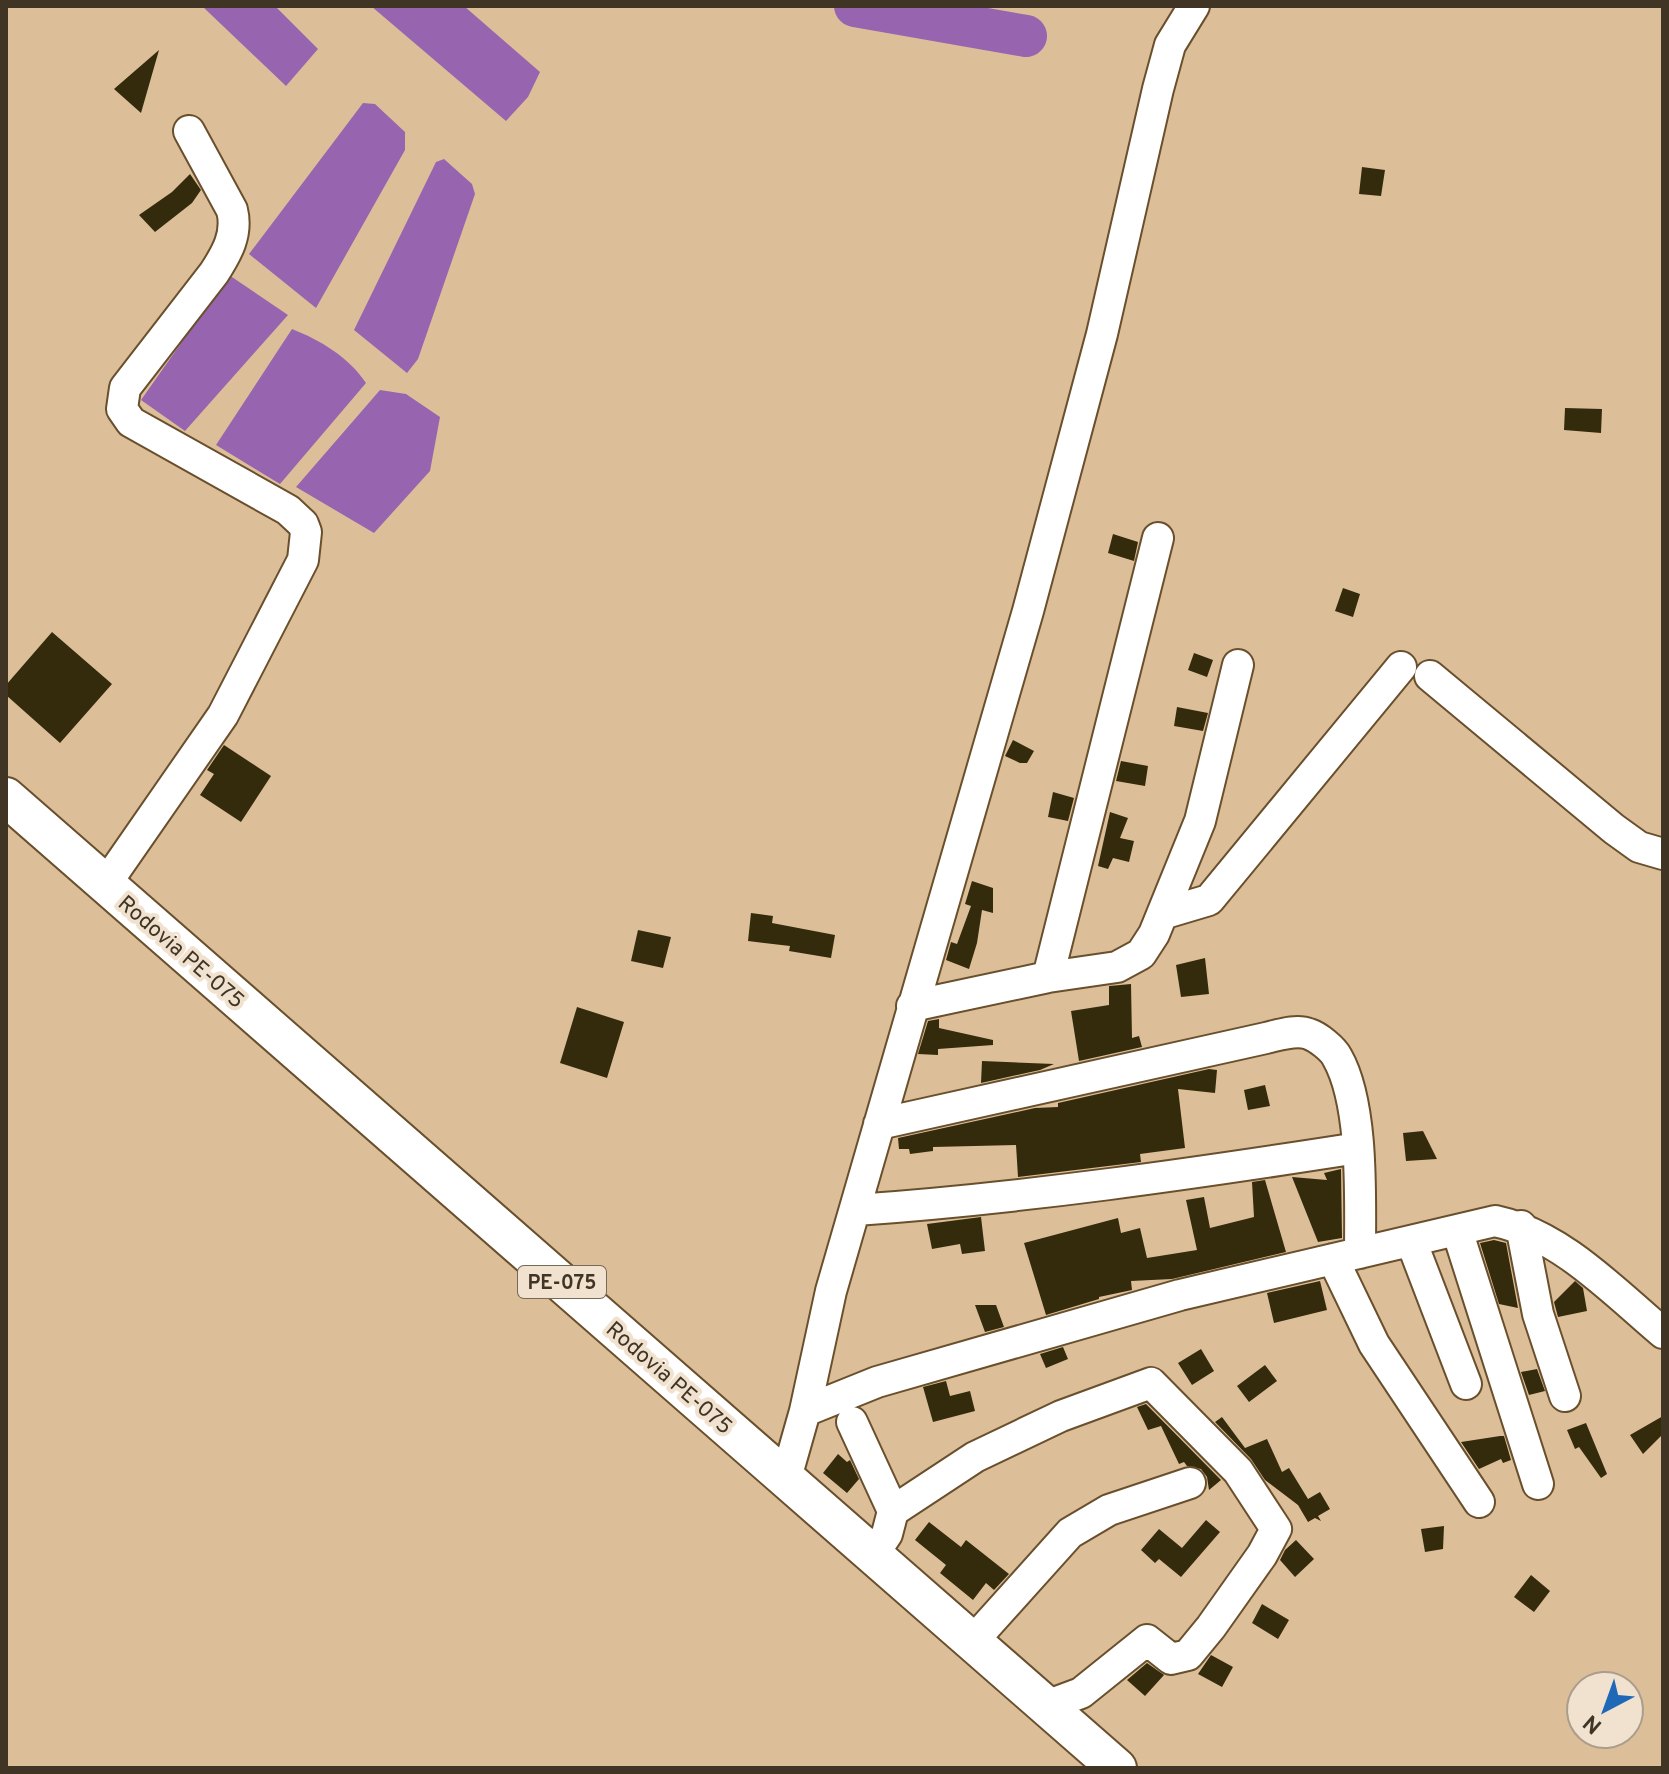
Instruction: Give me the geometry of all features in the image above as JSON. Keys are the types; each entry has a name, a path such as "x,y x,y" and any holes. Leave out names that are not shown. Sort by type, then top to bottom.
{"main road":[{"name":"Rodovia PE-075","path":"6,797 1117,1768"}],"street":[{"path":"786,1478 805,1411 831,1291 1028,611 1102,334 1166,60 1181,24 1194,6"},
{"path":"105,885 223,715 297,573 307,543 303,524 288,510 148,433 125,417 122,409 125,388 136,370 214,273 227,253 234,233 232,210 189,131"},
{"path":"1048,977 1158,538"},
{"path":"912,1006 1048,977 1117,967 1141,954 1162,914 1200,821 1238,665"},
{"path":"1162,914 1209,900 1416,671 1614,829 1639,847 1663,854"},
{"path":"879,1124 1298,1032 1310,1034 1336,1053 1347,1079 1358,1148 1347,1256 1374,1344 1479,1502"},
{"path":"856,1210 955,1203 1133,1183 1358,1148"},
{"path":"805,1411 877,1382 1180,1295 1412,1243 1495,1221 1521,1226 1583,1266 1663,1333"},
{"path":"1521,1226 1538,1314 1565,1396"},
{"path":"1457,1230 1538,1484"},
{"path":"1412,1243 1466,1384"},
{"path":"893,1511 975,1457 1061,1416 1151,1383 1238,1471 1276,1529 1262,1555 1211,1627 1188,1655 1171,1659 1147,1640 1081,1693 1046,1706"},
{"path":"852,1422 893,1511 887,1534 873,1555"},
{"path":"972,1642 1070,1533 1109,1510 1190,1483"}],"shaded area":[{"path":"202,6 275,6 318,49 286,86"},
{"path":"371,6 464,6 540,72 528,97 506,121"},
{"path":"363,103 375,104 405,132 405,150 316,308 249,254"},
{"path":"444,159 472,184 475,194 418,359 407,373 354,330 436,162"},
{"path":"229,275 288,315 185,431 141,400"},
{"path":"292,329 333,350 366,383 280,484 216,445"},
{"path":"380,390 406,394 440,417 430,471 374,533 296,487"}],"building":[{"path":"159,50 141,113 114,89"},
{"path":"1362,167 1385,170 1381,196 1359,194"},
{"path":"190,174 201,190 192,203 155,232 139,215 172,192"},
{"path":"1565,408 1602,409 1601,433 1564,430"},
{"path":"1113,534 1138,542 1134,561 1108,553"},
{"path":"1343,588 1360,594 1353,617 1335,611"},
{"path":"52,632 112,684 60,743 6,695 6,685"},
{"path":"1194,653 1213,660 1207,677 1188,670"},
{"path":"1177,707 1208,713 1203,731 1174,726"},
{"path":"1013,740 1034,751 1027,763 1005,756"},
{"path":"224,745 271,776 241,822 200,795 214,774 207,770"},
{"path":"1121,761 1148,766 1145,786 1116,781"},
{"path":"1053,792 1074,798 1068,821 1048,817"},
{"path":"1110,812 1128,818 1120,838 1134,841 1129,862 1113,858 1108,869 1098,866"},
{"path":"972,881 993,888 993,913 982,910 969,969 946,960 951,942 957,944 971,906 965,904"},
{"path":"751,913 773,916 772,923 835,935 831,958 789,951 790,946 748,941"},
{"path":"638,930 671,937 663,968 631,961"},
{"path":"1205,958 1209,994 1181,997 1176,965"},
{"path":"1131,984 1132,1038 1139,1036 1142,1047 1079,1061 1071,1011 1109,1005 1109,986"},
{"path":"577,1007 624,1022 607,1078 560,1063"},
{"path":"939,1019 939,1028 993,1040 993,1045 938,1049 938,1055 918,1054 928,1021"},
{"path":"982,1061 1054,1064 981,1083"},
{"path":"1209,1069 1217,1070 1215,1093 1178,1089 1185,1148 1140,1154 1141,1162 1018,1177 1016,1145 933,1147 933,1151 910,1154 909,1149 899,1149 898,1138 1035,1108 1058,1107 1058,1103"},
{"path":"1265,1085 1270,1106 1248,1110 1244,1090"},
{"path":"1423,1131 1437,1159 1406,1161 1403,1133"},
{"path":"1341,1169 1342,1238 1318,1242 1292,1177 1327,1180 1324,1173"},
{"path":"1265,1180 1286,1252 1172,1279 1131,1281 1132,1290 1099,1297 1046,1315 1024,1243 1118,1218 1121,1233 1140,1228 1147,1258 1197,1250 1186,1200 1204,1197 1210,1228 1254,1217 1252,1182"},
{"path":"981,1217 985,1251 962,1254 960,1244 932,1249 927,1224"},
{"path":"1494,1240 1506,1243 1518,1308 1499,1304 1480,1243"},
{"path":"1320,1281 1327,1310 1274,1323 1267,1293"},
{"path":"1575,1281 1583,1288 1587,1311 1558,1317 1554,1302"},
{"path":"975,1305 996,1305 1004,1327 985,1332"},
{"path":"1063,1347 1068,1359 1046,1368 1040,1354"},
{"path":"1201,1349 1214,1371 1192,1385 1178,1363"},
{"path":"1265,1365 1277,1381 1249,1402 1237,1386"},
{"path":"1537,1369 1545,1391 1529,1395 1521,1372"},
{"path":"946,1381 950,1396 970,1391 975,1411 933,1422 923,1387"},
{"path":"1146,1404 1221,1480 1209,1490 1207,1477 1201,1469 1187,1466 1184,1462 1179,1464 1161,1426 1148,1430 1137,1407"},
{"path":"1663,1416 1663,1434 1643,1454 1630,1435"},
{"path":"1222,1417 1245,1448 1267,1439 1282,1472 1289,1468 1308,1499 1320,1492 1330,1509 1318,1516 1321,1521 1315,1518 1308,1522 1298,1505 1265,1480 1251,1459 1215,1422"},
{"path":"1586,1423 1607,1474 1601,1478 1579,1447 1575,1449 1567,1430"},
{"path":"1504,1436 1511,1460 1503,1463 1501,1459 1479,1469 1461,1442"},
{"path":"838,1454 847,1462 850,1460 859,1479 847,1493 823,1473"},
{"path":"1206,1520 1220,1532 1181,1577 1159,1559 1155,1563 1141,1550 1159,1529 1182,1548"},
{"path":"929,1522 961,1547 966,1540 1009,1574 994,1590 986,1583 973,1600 940,1573 946,1565 915,1540"},
{"path":"1444,1526 1443,1549 1425,1552 1421,1529"},
{"path":"1296,1540 1314,1559 1295,1577 1280,1560"},
{"path":"1531,1575 1550,1591 1534,1612 1514,1597"},
{"path":"1262,1604 1289,1620 1278,1639 1252,1623"},
{"path":"1211,1655 1233,1667 1222,1687 1198,1674"},
{"path":"1147,1663 1164,1675 1145,1696 1127,1680"}],"waterway":[{"path":"855,6 1026,36"}]}
